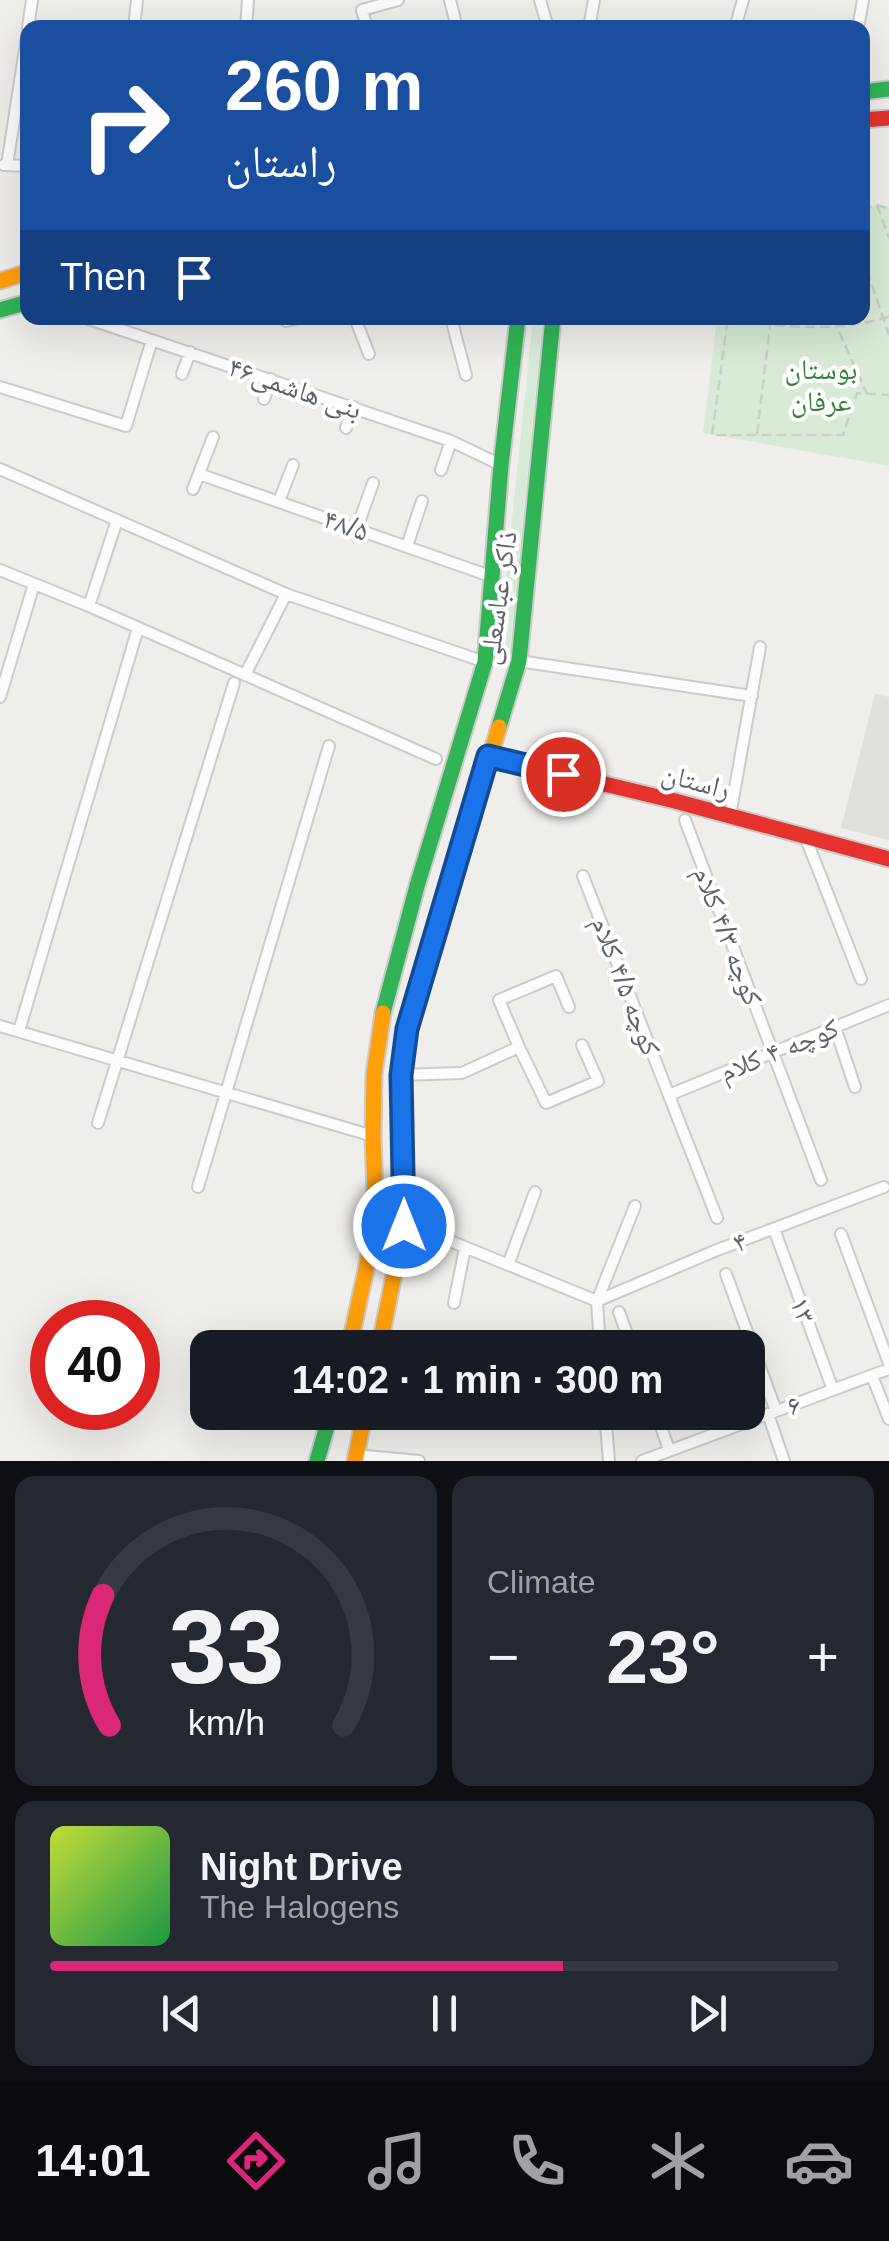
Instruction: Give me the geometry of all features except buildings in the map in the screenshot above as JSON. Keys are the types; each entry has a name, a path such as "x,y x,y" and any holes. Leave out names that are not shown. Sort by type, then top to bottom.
{"street":[{"path":"365,20 362,10 398,0"},
{"path":"4,165 20,74"},
{"name":"بنی هاشمی۴۶","path":"107,325 451,441 501,465"},
{"path":"358,325 369,354"},
{"path":"453,325 466,375"},
{"name":"ذاکر عباسعلی","path":"353,1330 376,1223 374,1074 383,1014 484,662 517,325"},
{"name":"ذاکر عباسعلی","path":"384,1330 404,1226 401,1075 407,1029 519,660 553,325"},
{"path":"0,387 126,426 152,340"},
{"path":"182,374 190,352"},
{"path":"264,399 271,380"},
{"path":"346,428 354,407"},
{"path":"193,488 214,436"},
{"path":"441,470 451,441"},
{"path":"279,501 293,465"},
{"path":"0,469 286,594 484,662"},
{"name":"۴۸/۵","path":"199,474 493,577"},
{"path":"356,528 373,483"},
{"path":"408,546 422,501"},
{"path":"89,606 117,520"},
{"path":"0,570 436,759"},
{"path":"0,697 34,584"},
{"path":"246,675 286,594"},
{"path":"19,1031 138,628"},
{"path":"730,816 760,648"},
{"path":"519,660 752,696"},
{"path":"98,1123 234,683"},
{"path":"198,1187 329,746"},
{"name":"راستان","path":"488,756 675,800 889,860"},
{"name":"کوچه ۴/۳ کلام","path":"685,820 821,1180"},
{"path":"804,836 861,979"},
{"name":"کوچه ۴/۵ کلام","path":"584,876 716,1218"},
{"path":"418,886 447,895"},
{"path":"569,1007 556,976 498,1000 546,1103 598,1081 582,1044"},
{"name":"کوچه ۴ کلام","path":"669,1095 889,1006"},
{"path":"0,1026 373,1136"},
{"path":"835,1027 855,1086"},
{"path":"401,1075 462,1072 519,1048"},
{"name":"۴","path":"597,1301 884,1187"},
{"path":"508,1265 536,1192"},
{"path":"599,1330 597,1301 636,1206"},
{"name":"۱۳","path":"774,1229 833,1390"},
{"path":"423,1230 597,1301"},
{"path":"842,1234 889,1366"},
{"path":"454,1303 466,1248"},
{"path":"726,1274 772,1412 784,1461"},
{"path":"619,1312 626,1330"},
{"name":"۶","path":"642,1461 872,1376 889,1366"},
{"path":"872,1376 889,1418"},
{"path":"317,1461 326,1430"},
{"path":"362,1430 355,1458 419,1461"},
{"path":"606,1430 609,1461"},
{"path":"660,1430 665,1455"}],"path":[{"path":"877,205 889,238"},
{"path":"870,207 889,209"},
{"path":"870,280 889,334"},
{"path":"870,321 889,317"},
{"path":"727,325 712,435 843,435 857,393 889,395"},
{"path":"757,435 771,325"},
{"path":"780,325 836,325 866,394"}],"shaded area":[{"path":"875,694 889,697 889,840 841,828"}],"green space":[{"name":"بوستان عرفان","path":"889,206 889,466 703,433 716,325 870,325 870,207"},
{"path":"532,325 542,325 510,650 506,657 501,654"}],"traffic: fast":[{"path":"870,91 889,89"},
{"path":"0,310 20,304"},
{"path":"383,1013 485,662 517,325"},
{"path":"499,727 519,661 552,325"},
{"path":"317,1461 326,1430"}],"traffic: slow":[{"path":"0,281 20,275"},
{"path":"383,1330 404,1226 401,1075 407,1029 499,727"},
{"path":"353,1330 376,1223 374,1074 383,1013"},
{"path":"355,1461 361,1430"}],"traffic: jam":[{"path":"870,119 889,118"},
{"path":"488,756 889,859"}],"route":[{"path":"404,1226 401,1075 407,1029 488,756 563,774"}]}
